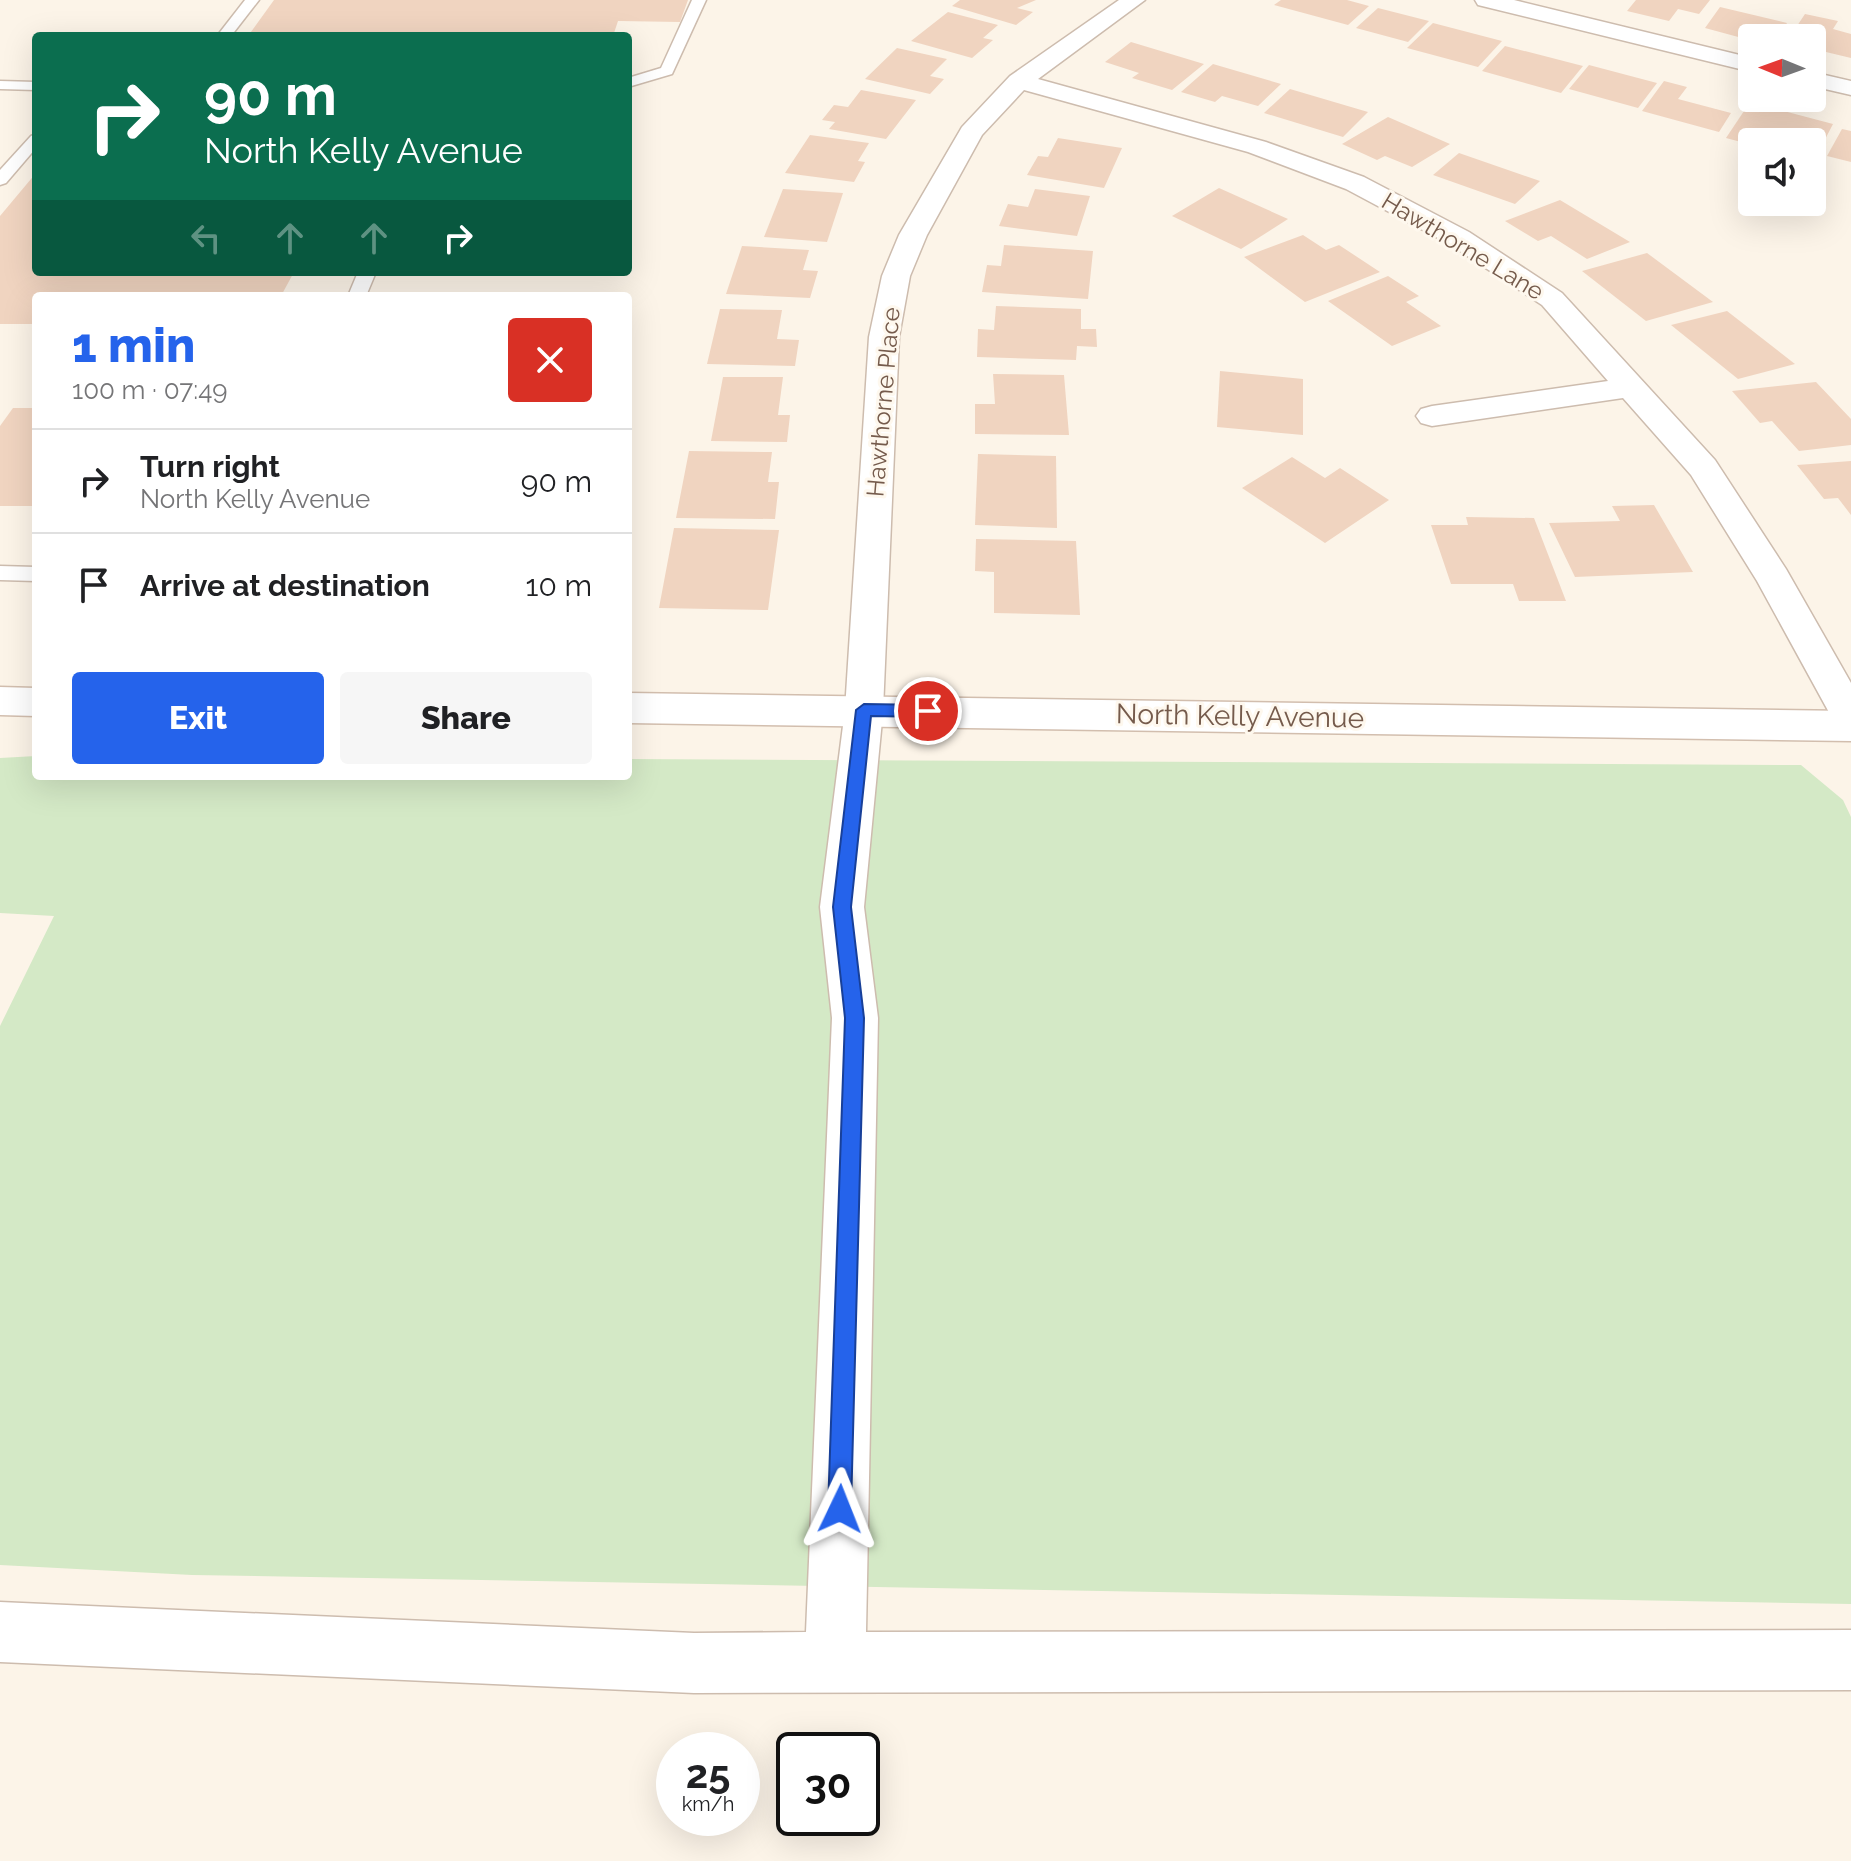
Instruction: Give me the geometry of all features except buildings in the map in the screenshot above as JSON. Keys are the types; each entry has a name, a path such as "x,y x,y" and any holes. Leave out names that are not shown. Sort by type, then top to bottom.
{"street":[{"name":"Hawthorne Place","path":"835,1662 855,1018 842,907 864,710 884,337 896,276 920,221 963,144 1019,81 1134,0"},
{"path":"1486,0 1738,62"},
{"name":"Hawthorne Lane","path":"1019,81 1257,147 1355,183 1459,238 1552,299 1634,387 1703,468 1773,578 1851,717"},
{"path":"1826,82 1851,88"},
{"path":"1432,416 1634,387"},
{"path":"0,701 32,702"},
{"name":"North Kelly Avenue","path":"632,708 1851,726"},
{"path":"0,1632 694,1663 1851,1660"}],"lane":[{"path":"227,32 252,0"},
{"path":"632,82 667,71 699,0"},
{"path":"0,85 32,86"},
{"path":"0,180 32,144"},
{"path":"0,573 32,574"}],"green space":[{"path":"32,756 32,780 632,780 632,759 1801,765 1843,800 1851,817 1851,1604 192,1575 0,1565 0,1026 54,916 0,913 0,758"}],"route":[{"path":"840,1509 855,1018 842,907 864,710 928,711"}]}
